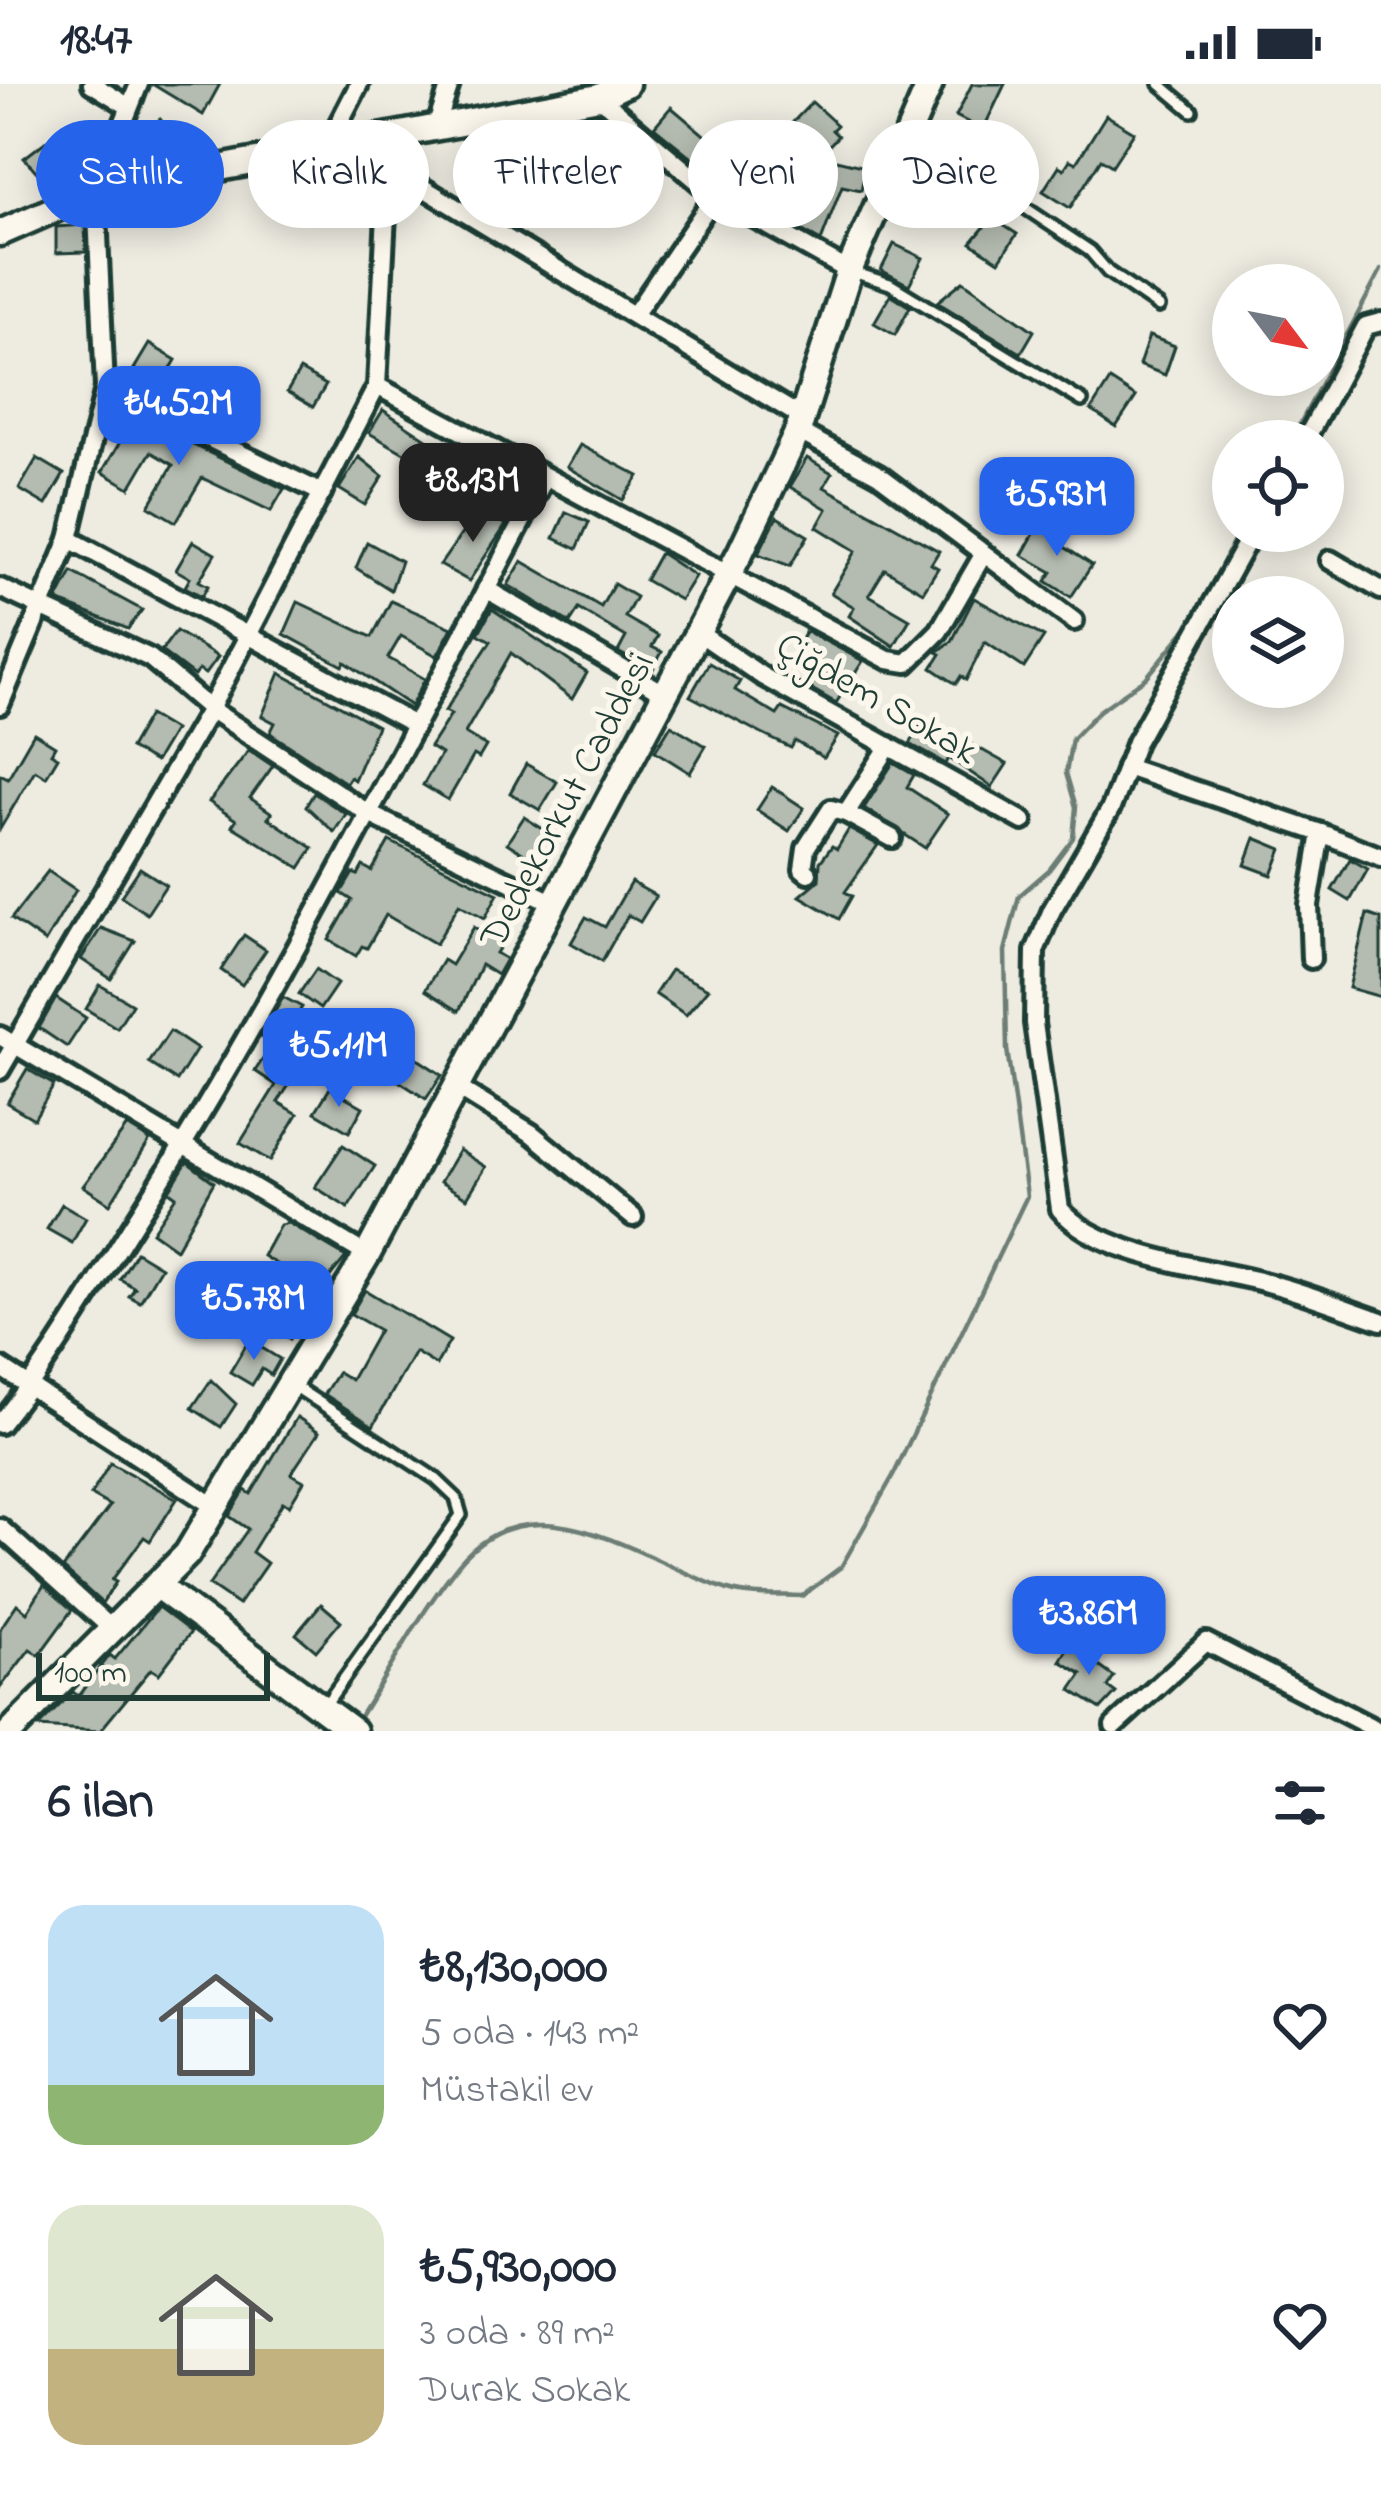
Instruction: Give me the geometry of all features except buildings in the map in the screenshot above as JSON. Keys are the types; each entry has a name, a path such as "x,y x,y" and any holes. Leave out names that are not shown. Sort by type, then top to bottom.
{"street":[{"path":"92,84 128,106"},
{"path":"123,120 139,84"},
{"path":"341,120 359,84"},
{"path":"436,128 450,84"},
{"path":"429,130 599,97 626,84"},
{"name":"Dedekorkut Caddesi","path":"913,120 930,84"},
{"path":"599,97 688,173"},
{"path":"429,190 634,315 879,475 1074,621"},
{"path":"0,233 36,217"},
{"path":"0,705 43,611 69,539 105,388 98,228"},
{"path":"0,1070 8,1040 210,709 376,386 385,228"},
{"path":"634,315 693,228"},
{"path":"772,228 849,271"},
{"name":"Dedekorkut Caddesi","path":"6,1729 188,1554 368,1255 727,577 800,424 867,228"},
{"path":"1316,420 1366,326 1381,322"},
{"path":"376,386 544,480 888,660 907,663 939,631 983,555"},
{"path":"105,388 322,493"},
{"path":"0,1424 31,1386 184,1145 371,815 544,480"},
{"path":"69,539 415,725"},
{"path":"1242,552 1126,767 1111,808 1052,910 1036,951 1034,1023 1060,1209 1075,1227 1106,1240 1273,1284 1381,1321"},
{"path":"1330,560 1381,590"},
{"path":"0,588 150,658 210,709 371,815 554,903"},
{"path":"486,590 667,695"},
{"name":"Çiğdem Sokak","path":"699,633 762,676 1023,821"},
{"path":"846,813 889,746"},
{"path":"1126,767 1381,857"},
{"path":"808,873 803,869 806,848 830,809 892,838"},
{"path":"1311,958 1310,905 1321,833"},
{"path":"8,1040 368,1255"},
{"path":"458,1088 531,1132 633,1217"},
{"path":"0,1366 216,1507"},
{"path":"0,1528 112,1629"},
{"path":"156,1585 340,1721"},
{"path":"1114,1726 1207,1642 1378,1731"}],"lane":[{"path":"1160,84 1192,111"},
{"path":"1039,216 1090,250 1108,272 1159,307"},
{"path":"849,271 890,284 1082,401"},
{"path":"291,1384 436,1479 456,1498 460,1515 340,1721"}],"waterway":[{"path":"1302,420 1381,270"},
{"path":"357,1721 458,1565 488,1538 520,1526 554,1525 590,1532 746,1594 802,1596 841,1567 893,1476 1027,1196 1007,1049 1005,951 1019,896 1049,870 1073,838 1076,807 1066,773 1072,739 1099,711 1146,678 1194,620 1228,552"}]}
